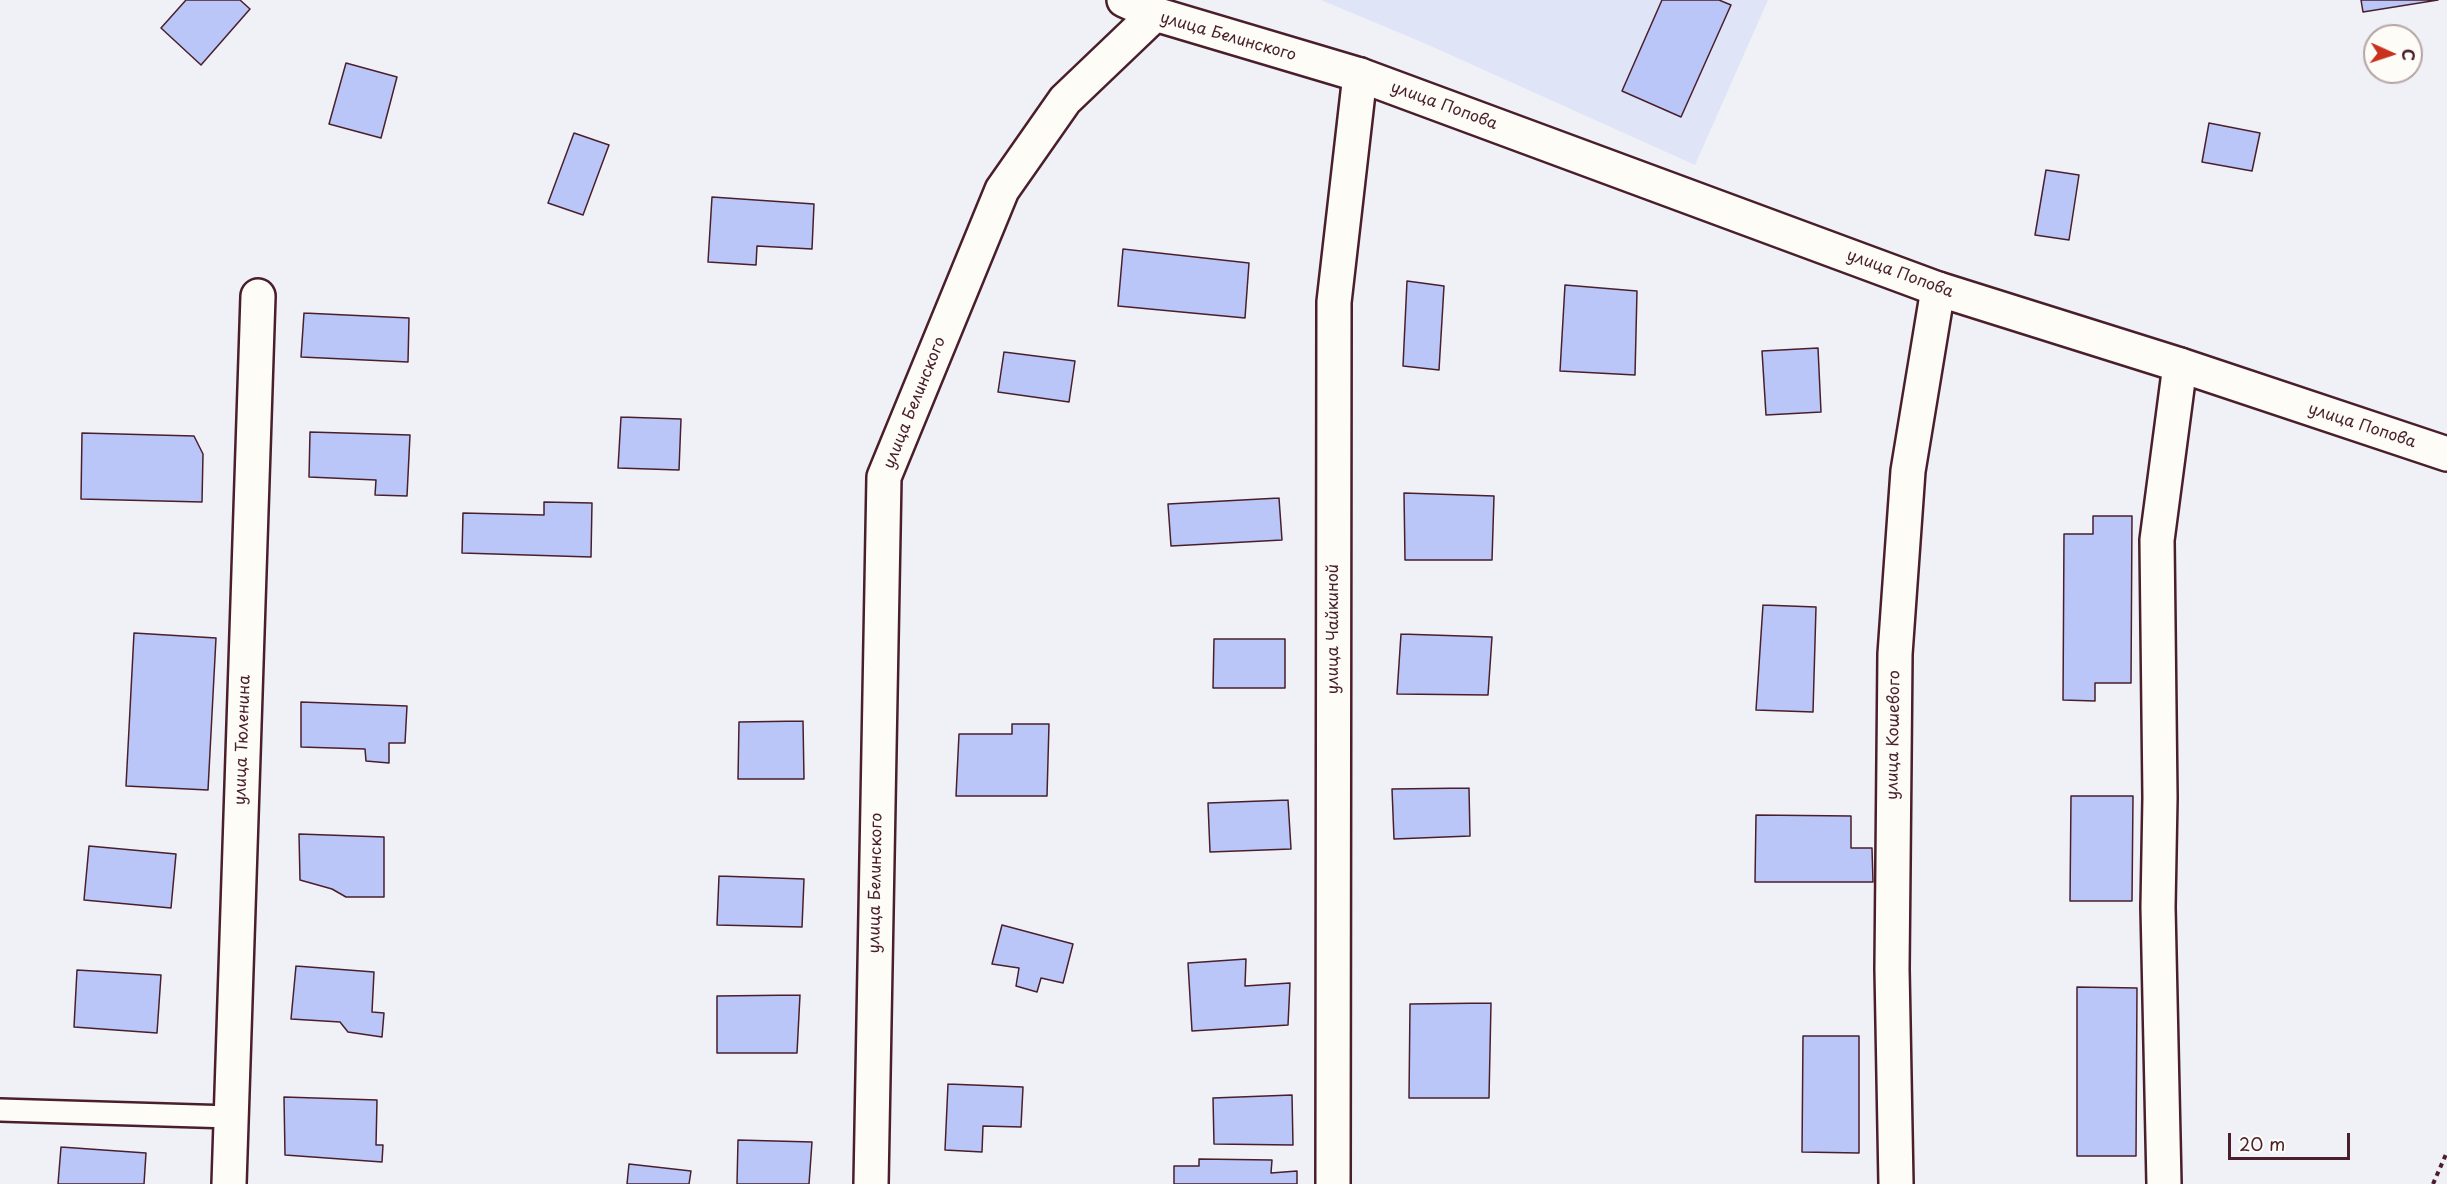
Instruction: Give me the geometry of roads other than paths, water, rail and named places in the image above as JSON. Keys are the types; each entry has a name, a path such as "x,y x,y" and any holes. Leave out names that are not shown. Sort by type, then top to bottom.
{"street":[{"path":"1124,0 1155,14"},
{"name":"улица Белинского","path":"871,1184 884,477 1002,190 1065,100 1155,14 1360,75"},
{"name":"улица Попова","path":"1360,75 1938,289 2180,365 2447,454"},
{"name":"улица Чайкиной","path":"1333,1184 1334,302 1360,75"},
{"name":"улица Кошевого","path":"1896,1184 1892,969 1895,654 1908,471 1938,289"},
{"name":"улица Тюленина","path":"229,1184 258,296"},
{"path":"2164,1184 2158,907 2160,798 2157,540 2180,365"}],"lane":[{"path":"0,1110 231,1118"}]}
